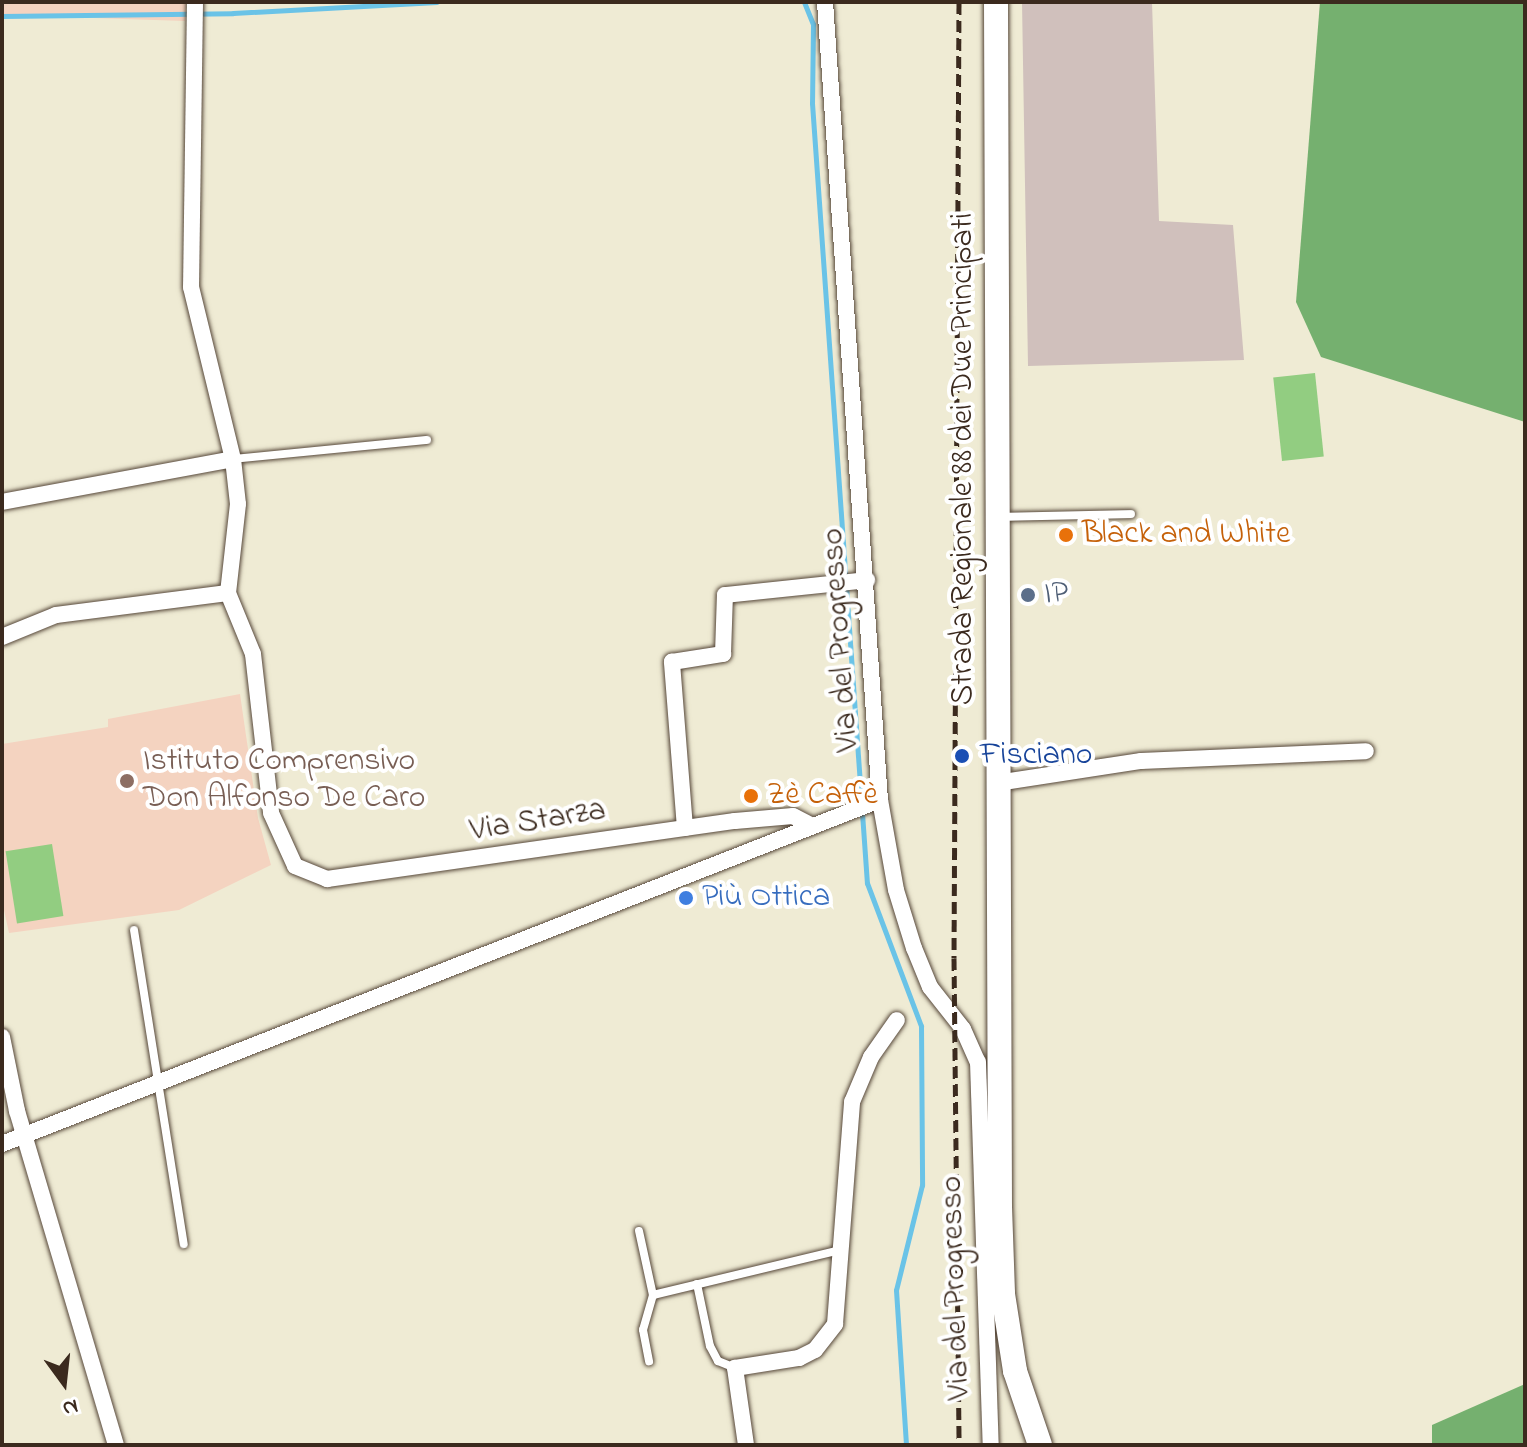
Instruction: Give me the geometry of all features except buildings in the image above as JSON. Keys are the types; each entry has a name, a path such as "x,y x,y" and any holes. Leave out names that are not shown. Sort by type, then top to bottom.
{"main road":[{"name":"Strada Regionale 88 dei Due Principati","path":"996,2 997,783 1003,1294 1015,1371 1040,1443"}],"street":[{"path":"2,637 56,615 228,593 238,504 233,459 191,287 195,2"},
{"name":"Via del Progresso","path":"825,2 875,801 896,890 914,948 930,987 968,1037 978,1062 991,1445"},
{"path":"2,502 233,459"},
{"path":"685,828 672,662 723,654 725,595 861,581"},
{"name":"Via Starza","path":"228,593 253,654 271,813 295,866 327,879 685,828 793,816 811,825"},
{"path":"997,783 1141,761 1366,751"},
{"path":"2,1144 875,801"},
{"path":"746,1445 735,1368 815,1350 835,1324 852,1102 871,1057 897,1020"},
{"path":"2,1037 5,1073 116,1445"}],"lane":[{"path":"233,459 427,440"},
{"path":"996,518 1131,514"},
{"path":"134,930 184,1244"},
{"path":"639,1231 653,1295 643,1330 649,1361"},
{"path":"653,1295 840,1250"},
{"path":"697,1284 710,1346 718,1361 735,1368"}],"shaded area":[{"path":"2,2 186,2 185,21 2,15"},
{"path":"1022,2 1152,2 1159,221 1233,225 1244,360 1028,366"},
{"name":"Istituto Comprensivo Don Alfonso De Caro","path":"240,694 258,818 271,865 179,910 9,933 2,901 2,744 108,727 108,719"}],"green space":[{"path":"1320,2 1525,2 1525,422 1321,357 1296,302"},
{"path":"1315,373 1324,457 1282,461 1273,377"},
{"path":"52,844 63,916 17,923 6,851"},
{"path":"1525,1384 1525,1445 1432,1445 1432,1425"}],"waterway":[{"path":"2,16 233,13 437,2"},
{"path":"804,2 813,24 812,103 867,883 921,1026 922,1185 896,1290 906,1445"}],"railway":[{"path":"959,2 954,958 959,1445"}],"place":[{"name":"Black and White","path":"1066,535"},
{"name":"IP","path":"1028,595"},
{"name":"Fisciano","path":"962,756"},
{"name":"Istituto Comprensivo Don Alfonso De Caro","path":"127,781"},
{"name":"Zè Caffè","path":"751,796"},
{"name":"Più Ottica","path":"686,898"}]}
